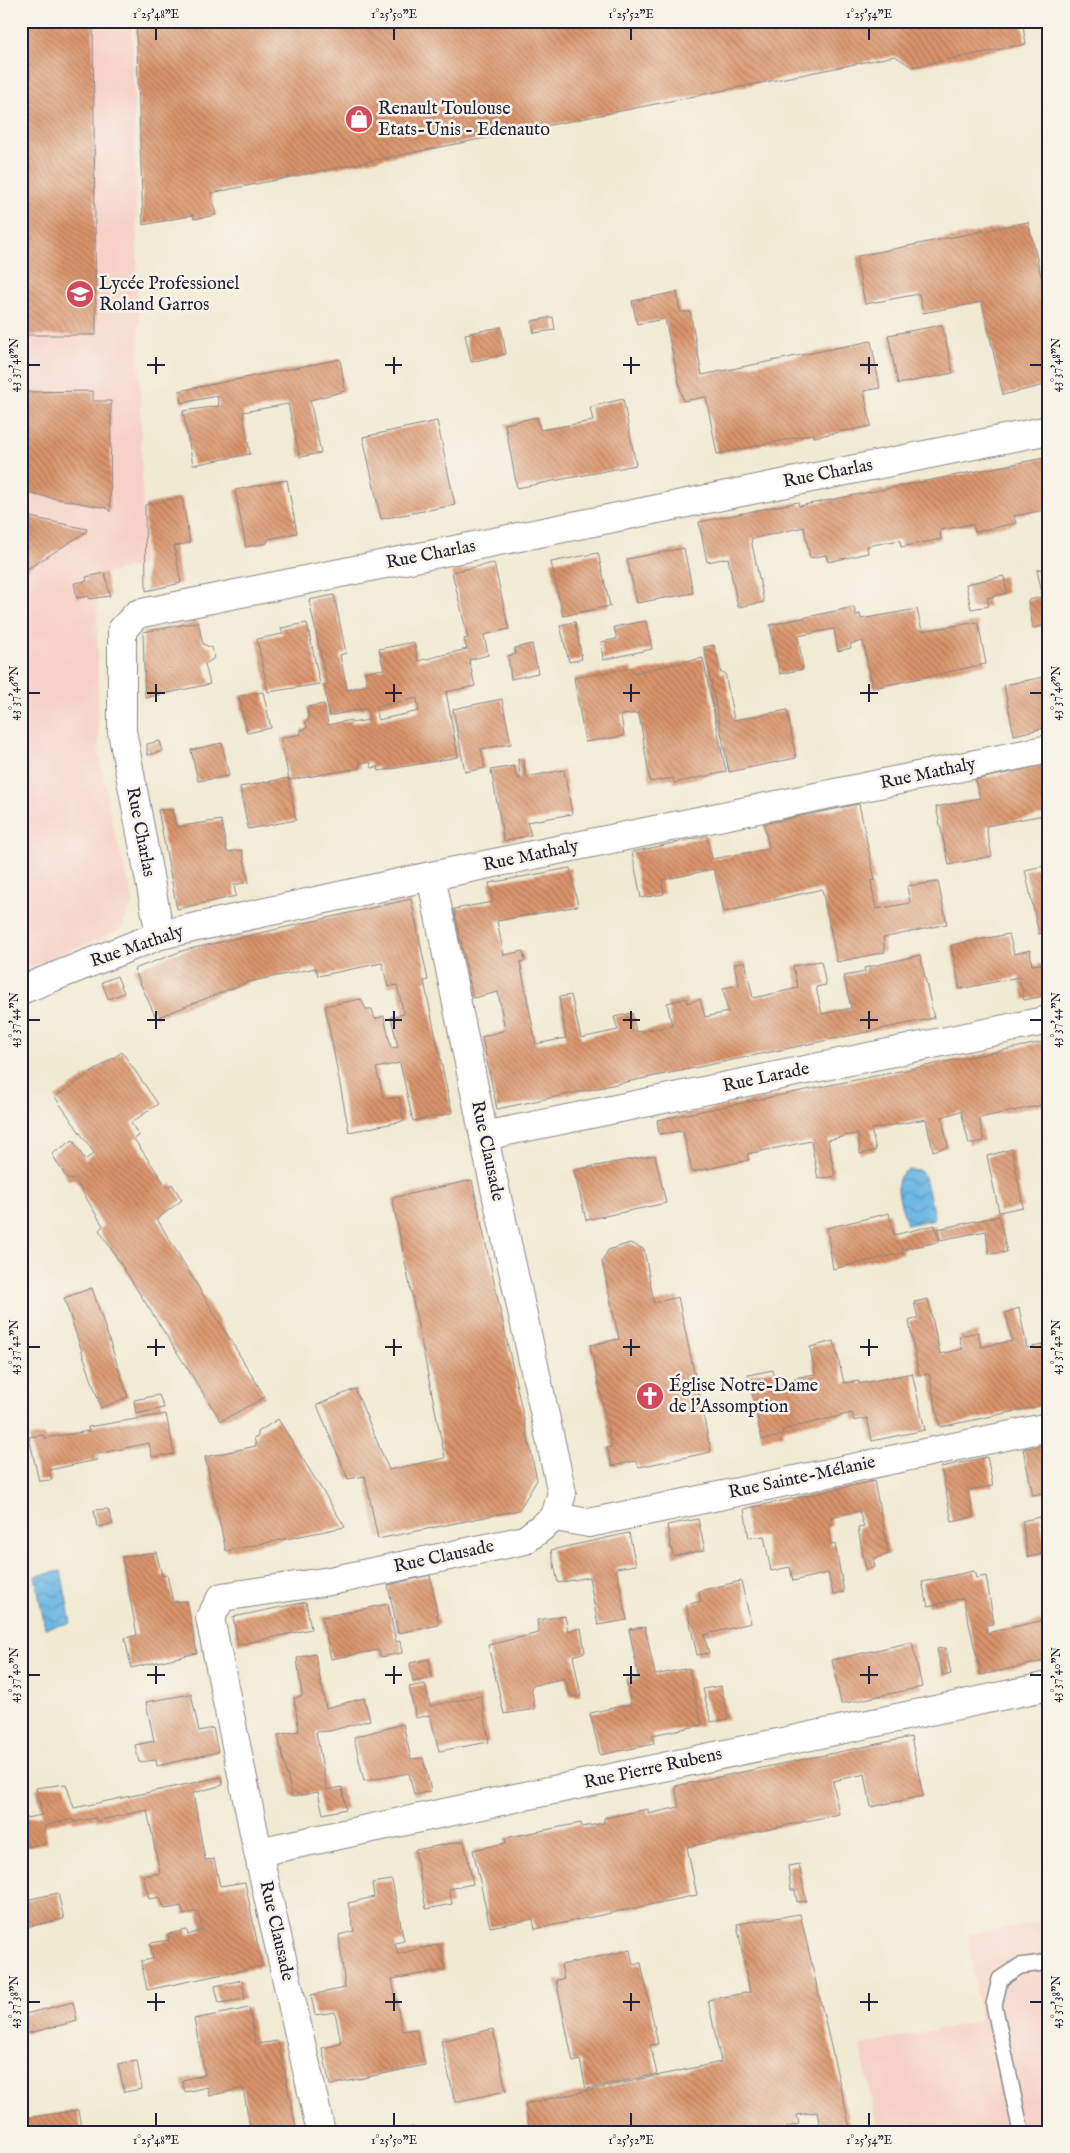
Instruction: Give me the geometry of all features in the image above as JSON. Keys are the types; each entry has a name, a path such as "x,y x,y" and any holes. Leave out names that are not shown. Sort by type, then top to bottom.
{"street":[{"name":"Rue Charlas","path":"160,935 122,731 122,630 137,614 1049,430"},
{"name":"Rue Mathaly","path":"21,990 160,935 431,876 1049,749"},
{"name":"Rue Clausade","path":"321,2132 258,1852 210,1618 222,1597 330,1581 525,1540 555,1517 562,1493 484,1136 431,876"},
{"name":"Rue Larade","path":"484,1136 1049,1020"},
{"name":"Rue Sainte-Mélanie","path":"555,1517 588,1523 1049,1427"},
{"name":"Rue Pierre Rubens","path":"258,1852 1049,1686"}],"lane":[{"path":"1021,2132 994,2005 1000,1979 1020,1966 1049,1962"}],"shaded area":[{"name":"Lycée Professionel Roland Garros","path":"21,21 132,21 144,565 106,573 110,596 97,599 99,754 114,830 134,901 120,930 21,971"},
{"path":"1049,1920 1049,2132 878,2132 860,2045 980,2021 968,1935"}],"water":[{"path":"910,1170 920,1171 925,1177 935,1219 907,1225 900,1202 898,1185 899,1178 903,1173"},
{"path":"61,1571 71,1623 45,1628 35,1576"}],"building":[{"path":"21,21 93,21 96,335 21,335"},
{"name":"Renault Toulouse Etats-Unis - Edenauto","path":"136,21 1022,21 1026,44 912,67 895,56 211,193 216,215 194,219 193,215 143,225"},
{"path":"1028,222 1049,308 1049,384 1003,395 982,302 923,313 919,294 865,304 857,263 858,256"},
{"path":"677,292 680,312 690,312 702,375 871,341 880,388 864,391 871,426 814,437 813,434 717,454 706,397 683,401 665,319 637,324 632,301"},
{"path":"553,317 555,330 534,333 532,321"},
{"path":"942,325 953,373 898,384 888,335"},
{"path":"501,327 506,354 471,362 465,334"},
{"path":"340,359 345,391 310,400 321,453 300,457 288,404 243,412 250,454 193,465 183,411 219,406 217,396 181,403 179,391"},
{"path":"93,391 93,401 111,401 110,512 107,508 21,492 21,392"},
{"path":"623,399 636,465 517,488 505,424 537,417 540,430 593,421 590,407"},
{"path":"437,421 455,505 381,519 363,437"},
{"path":"1049,457 1049,509 1014,516 1016,523 975,532 973,524 940,530 941,539 901,547 900,540 867,546 868,553 828,562 826,555 810,558 804,527 751,539 764,602 738,607 728,558 707,562 699,522 798,502 799,506"},
{"path":"287,480 297,533 268,539 267,543 246,547 235,490"},
{"path":"182,497 190,543 174,546 181,583 146,591 145,505"},
{"path":"21,515 87,529 86,532 21,573"},
{"path":"684,548 693,593 637,603 627,559"},
{"path":"598,553 610,606 563,616 551,562"},
{"path":"494,563 509,629 484,635 488,655 469,660 475,686 446,692 458,757 379,771 378,767 372,768 370,762 359,763 360,768 289,780 281,738 301,734 301,730 307,728 305,721 309,720 307,707 324,704 328,725 351,720 351,723 369,720 367,708 329,716 324,685 327,684 309,600 334,595 346,653 340,655 347,690 367,685 365,672 384,669 379,649 414,642 418,661 467,649 464,639 468,638 452,572","holes":["417,698 419,711 378,720 375,707"]},
{"path":"1049,568 1049,596 1043,597 1037,570"},
{"path":"105,573 110,596 89,599 89,596 77,598 74,583 87,581 86,577"},
{"path":"1004,576 1007,593 987,598 989,606 971,609 966,584"},
{"path":"1043,597 1049,625 1033,628 1028,600"},
{"path":"854,607 856,615 860,614 861,619 917,609 922,631 978,622 986,664 873,688 863,641 850,644 851,648 838,651 834,629 798,636 803,669 780,674 770,625"},
{"path":"646,621 652,649 603,660 601,642 617,639 614,627"},
{"path":"198,622 203,644 212,648 214,655 213,659 205,664 210,684 145,698 143,632"},
{"path":"575,622 582,659 569,662 560,625"},
{"path":"307,623 320,684 268,692 257,639 283,634 281,628"},
{"path":"532,644 538,673 511,679 508,656 516,654 515,648"},
{"path":"714,645 721,673 725,673 734,720 787,710 796,758 729,772 704,647"},
{"path":"703,658 726,772 674,783 673,778 650,782 639,713 621,715 624,736 585,742 574,678 631,668 632,673"},
{"path":"1049,676 1049,727 1014,735 1004,685"},
{"path":"263,692 271,728 247,733 239,696"},
{"path":"502,699 511,744 481,749 485,768 465,772 453,709"},
{"path":"160,741 163,751 147,755 147,744"},
{"path":"222,743 229,776 198,781 191,750"},
{"path":"523,758 526,777 564,770 572,814 527,822 531,835 504,841 491,770 514,766 517,778 520,779 518,759"},
{"path":"1049,764 1049,814 986,826 992,856 949,865 936,807 980,798 975,780"},
{"path":"288,778 296,820 248,829 240,787"},
{"path":"859,804 875,880 871,881 876,909 910,903 907,886 938,882 947,924 883,938 885,952 837,962 822,889 724,912 714,869 662,880 664,894 641,898 632,852 707,836 712,859 769,849 764,824"},
{"path":"172,809 176,827 221,820 227,852 242,850 249,882 234,885 236,896 177,909 158,810"},
{"path":"1049,865 1048,937 1047,932 1039,934 1025,870"},
{"path":"570,868 578,906 497,921 504,955 523,951 525,961 520,962 536,1044 566,1038 559,997 571,995 581,1038 618,1030 614,1017 632,1013 636,1032 672,1026 667,1003 687,998 687,1003 700,999 705,1017 728,1012 723,988 739,985 734,964 745,961 753,998 798,988 793,966 821,961 826,985 816,987 822,1014 851,1008 844,976 865,972 864,968 920,955 934,1018 497,1109 482,1037 505,1030 498,992 473,998 454,909 493,902 489,883"},
{"path":"411,899 428,980 424,981 452,1113 413,1121 400,1063 376,1068 384,1099 399,1097 404,1121 349,1132 325,1006 361,999 366,1009 372,1009 375,1019 384,1016 391,1048 398,1047 391,1017 404,1014 397,985 388,987 382,963 318,976 316,968 248,982 156,1018 134,969 185,950"},
{"path":"1009,934 1014,954 1030,950 1032,965 1049,963 1049,995 1024,1000 1019,977 960,989 951,945"},
{"path":"117,976 124,993 108,999 102,982"},
{"path":"1049,1041 1049,1118 1045,1119 1042,1105 979,1118 984,1141 969,1144 961,1111 942,1117 948,1147 933,1151 926,1119 871,1129 876,1150 860,1154 858,1133 828,1140 835,1176 818,1179 811,1141 747,1154 749,1160 692,1172 683,1131 659,1134 657,1120"},
{"path":"122,1052 158,1104 131,1123 139,1136 134,1139 167,1187 172,1184 182,1200 157,1219 265,1397 221,1421 99,1230 103,1226 75,1179 68,1180 52,1154 73,1140 85,1160 94,1153 55,1097"},
{"path":"1012,1149 1023,1207 999,1212 987,1156"},
{"path":"655,1155 666,1203 586,1220 574,1170"},
{"path":"472,1180 537,1480 519,1510 378,1539 365,1476 348,1479 317,1405 355,1389 389,1470 445,1458 392,1198"},
{"path":"889,1213 894,1235 935,1225 939,1242 902,1249 903,1253 833,1269 827,1228"},
{"path":"999,1216 1007,1252 989,1254 986,1231 940,1240 938,1229"},
{"name":"Église Notre-Dame de l'Assomption","path":"630,1243 644,1249 654,1303 678,1297 711,1452 639,1467 636,1461 612,1466 607,1448 612,1447 590,1345 619,1339 602,1262 608,1250"},
{"path":"92,1288 128,1397 101,1408 64,1298"},
{"path":"928,1299 940,1354 962,1349 959,1336 978,1332 981,1347 1012,1341 1006,1313 1019,1308 1027,1348 1043,1345 1049,1370 1049,1404 940,1427 929,1374 919,1375 909,1321 918,1318 914,1302"},
{"path":"834,1341 844,1383 859,1381 859,1384 912,1373 925,1430 872,1441 867,1418 854,1421 852,1413 782,1430 783,1435 762,1440 748,1375 773,1370 776,1385 795,1381 794,1378 815,1374 810,1347"},
{"path":"159,1395 164,1408 136,1414 134,1400"},
{"path":"166,1414 174,1454 152,1457 149,1443 97,1454 97,1460 49,1470 52,1480 39,1481 29,1437 44,1435 45,1438 89,1431 88,1427"},
{"path":"278,1419 345,1527 226,1551 205,1457 256,1446 254,1437 258,1437 258,1432"},
{"path":"1049,1444 1049,1492 1033,1495 1023,1449"},
{"path":"987,1457 993,1486 968,1490 974,1517 952,1522 941,1467"},
{"path":"874,1481 889,1554 873,1559 875,1567 866,1570 858,1528 864,1527 859,1511 831,1517 832,1525 829,1527 831,1545 835,1544 844,1592 833,1594 828,1573 793,1581 790,1567 771,1571 764,1536 749,1538 744,1509"},
{"path":"108,1509 113,1524 97,1527 94,1510"},
{"path":"1040,1517 1044,1542 1049,1541 1049,1553 1028,1557 1022,1521"},
{"path":"698,1519 705,1550 673,1556 667,1525"},
{"path":"629,1533 636,1565 616,1568 627,1620 598,1625 589,1577 558,1583 551,1550"},
{"path":"156,1552 162,1576 167,1575 173,1602 187,1601 197,1653 131,1668 125,1638 137,1635 122,1557"},
{"path":"974,1571 976,1578 986,1576 994,1624 986,1625 987,1633 1049,1619 1049,1660 981,1675 963,1598 928,1606 922,1582"},
{"path":"430,1575 439,1625 398,1633 388,1585"},
{"path":"741,1581 751,1623 704,1635 709,1653 697,1655 686,1605 701,1601 699,1591"},
{"path":"306,1602 311,1629 238,1645 233,1617"},
{"path":"388,1604 396,1642 400,1641 402,1653 381,1657 378,1650 331,1659 322,1617"},
{"path":"565,1616 568,1631 581,1628 585,1652 573,1656 581,1696 570,1696 565,1678 531,1686 535,1709 504,1714 488,1645 539,1633 537,1620"},
{"path":"645,1627 655,1675 689,1668 702,1725 652,1735 654,1744 600,1755 590,1713 631,1704 626,1681 639,1678 629,1629"},
{"path":"912,1642 922,1687 841,1704 832,1660"},
{"path":"946,1648 951,1674 943,1676 937,1649"},
{"path":"315,1654 326,1708 364,1698 370,1720 330,1731 316,1732 327,1790 342,1787 346,1809 323,1814 318,1792 292,1797 278,1735 299,1731 294,1698 302,1696 297,1658"},
{"path":"429,1659 432,1678 413,1682 410,1663"},
{"path":"425,1684 430,1706 481,1696 489,1742 439,1751 430,1715 416,1718 409,1687"},
{"path":"721,1686 728,1719 711,1722 703,1689"},
{"path":"191,1694 199,1731 213,1728 218,1752 157,1766 156,1760 139,1762 135,1745 154,1741 146,1702"},
{"path":"403,1724 411,1759 423,1758 431,1791 414,1795 409,1773 364,1781 354,1737"},
{"path":"911,1737 923,1796 871,1807 865,1774 833,1781 839,1814 687,1847 697,1895 535,1929 533,1919 490,1927 473,1850 506,1843 505,1838 581,1823 582,1827 604,1823 604,1818 648,1809 648,1814 679,1807 675,1786"},
{"path":"221,1777 223,1785 193,1793 205,1860 214,1859 220,1886 245,1882 262,1966 147,1990 141,1961 153,1959 150,1943 169,1940 168,1934 187,1930 188,1935 202,1930 198,1911 184,1915 181,1906 165,1909 160,1897 149,1899 143,1876 160,1873 147,1810 96,1821 95,1818 73,1822 72,1819 44,1826 47,1843 21,1848 21,1819 42,1815 36,1788 66,1784 74,1808"},
{"path":"464,1841 473,1884 449,1889 452,1904 426,1909 415,1850"},
{"path":"799,1864 806,1901 797,1902 795,1890 791,1890 788,1866"},
{"path":"392,1880 404,1941 395,1943 398,1954 440,1944 445,1970 392,1979 402,2031 416,2029 425,2065 330,2085 322,2048 341,2044 335,2012 315,2015 311,1995 345,1988 339,1935 354,1931 348,1903 374,1897 372,1883"},
{"path":"58,1893 64,1919 21,1928 21,1901"},
{"path":"800,1914 851,2132 821,2132 817,2112 797,2115 799,2124 787,2127 788,2132 530,2132 525,2104 721,2062 708,2000 750,1992 737,1924"},
{"path":"630,1950 633,1965 641,1963 658,2044 650,2045 657,2074 586,2089 580,2060 573,2062 556,1980 564,1979 561,1965"},
{"path":"242,1980 245,1999 219,2003 215,1986"},
{"path":"73,2002 77,2021 25,2034 21,2015"},
{"path":"249,2008 256,2044 278,2041 297,2132 251,2132 243,2088 209,2096 208,2087 185,2092 182,2080 205,2075 194,2019"},
{"path":"493,2029 506,2091 455,2102 441,2041"},
{"path":"137,2061 142,2089 124,2092 118,2064"},
{"path":"78,2110 82,2132 21,2132 21,2119"},
{"path":"413,2127 414,2132 396,2132 396,2131"}],"place":[{"name":"Renault Toulouse Etats-Unis - Edenauto","path":"359,119"},
{"name":"Lycée Professionel Roland Garros","path":"80,294"},
{"name":"Église Notre-Dame de l'Assomption","path":"650,1396"}]}
